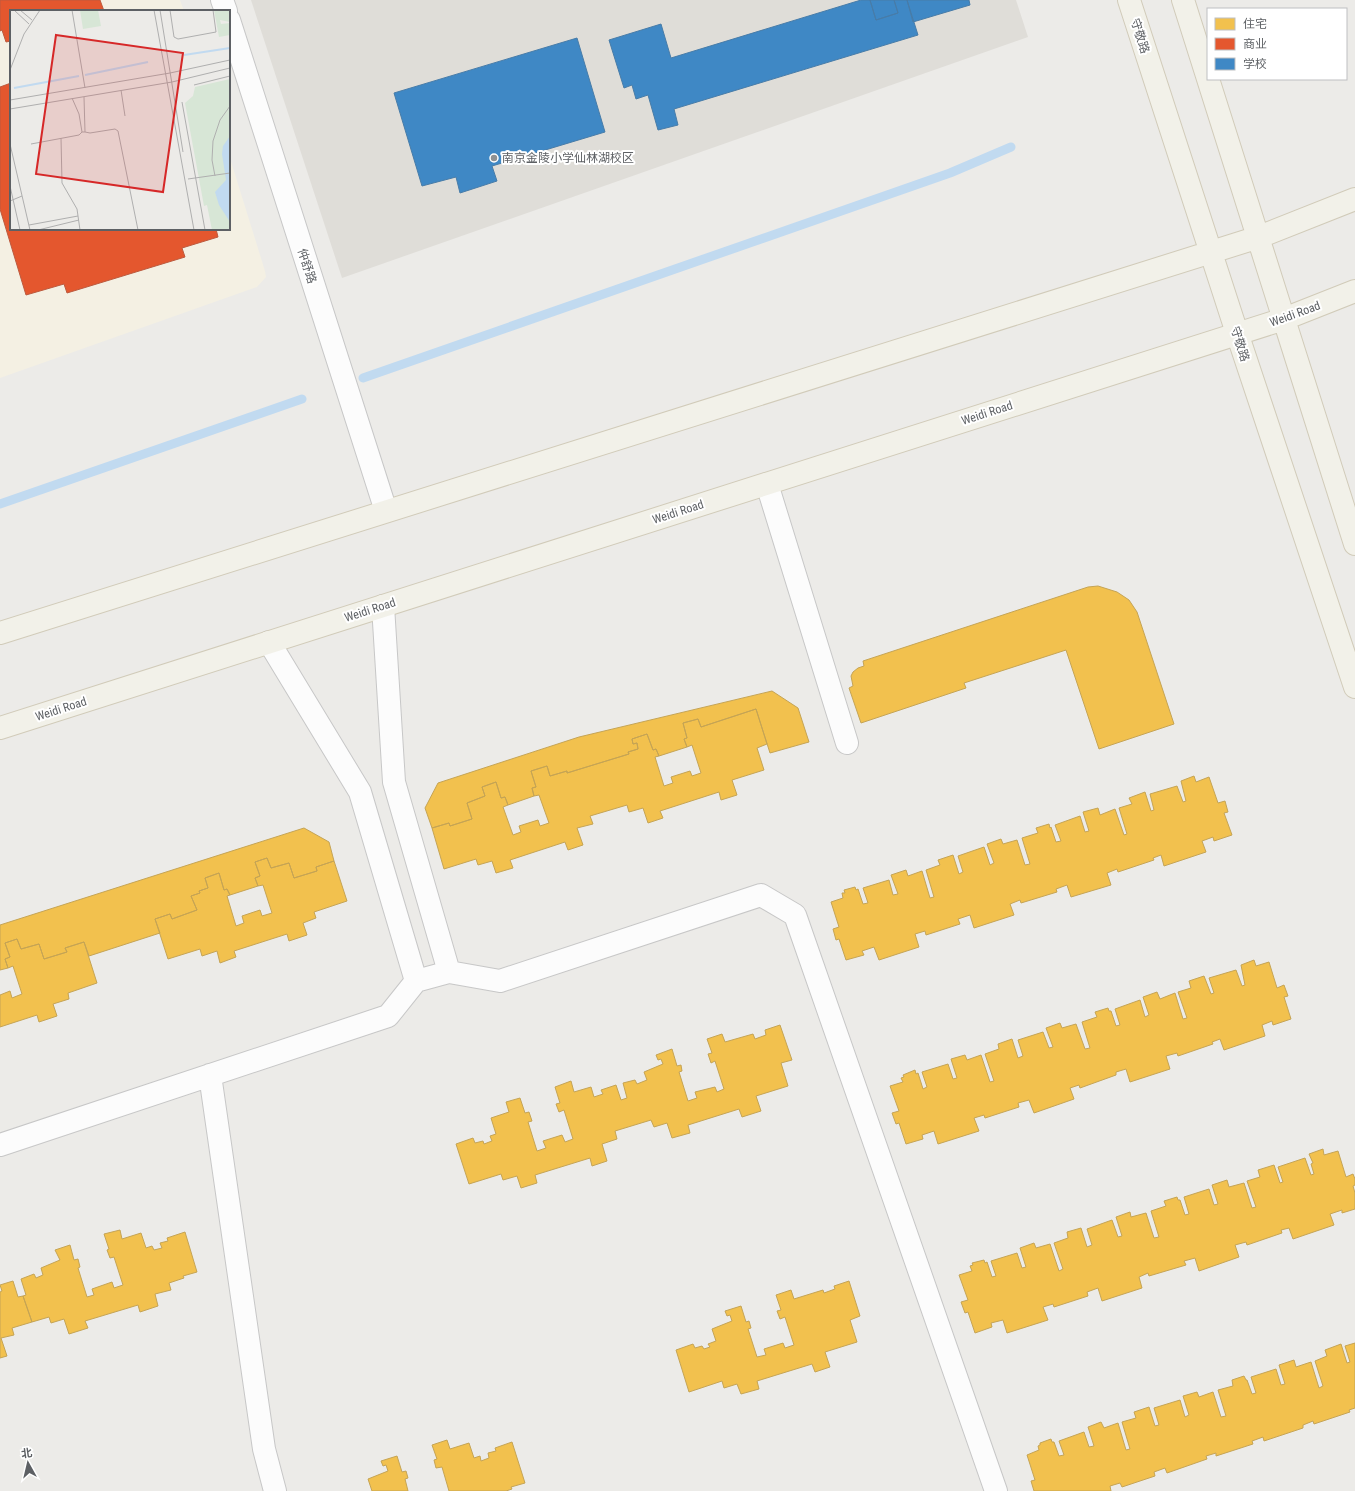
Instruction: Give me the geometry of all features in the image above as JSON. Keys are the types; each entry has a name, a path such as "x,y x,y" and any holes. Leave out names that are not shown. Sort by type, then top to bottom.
{"main road":[{"name":"守敬路","path":"1129,0 1210,252 1355,687"},
{"path":"1183,0 1207,76"},
{"path":"1208,80 1355,544"},
{"path":"0,633 1259,237 1355,199"},
{"name":"Weidi Road","path":"0,728 1237,334 1355,291"}],"street":[{"path":"222,0 226,10"},
{"name":"仲舒路","path":"230,23 386,511"},
{"path":"767,484 847,743"},
{"path":"383,606 394,782 449,972"},
{"path":"269,642 360,792 416,981"},
{"path":"0,1144 388,1016 416,981 449,972 500,981 761,895 795,915 996,1491"},
{"path":"210,1075 264,1449 275,1491"}],"shaded area":[{"path":"0,0 180,0 184,10 10,10 10,230 230,230 230,158 266,277 257,287 0,378"},
{"name":"南京金陵小学仙林湖校区","path":"251,0 1016,0 1028,37 342,278"}],"building: 住宅":[{"path":"1098,586 1117,592 1129,600 1137,612 1174,724 1099,749 1066,650 964,683 966,688 861,723 849,688 853,686 851,676 853,672 864,666 863,661 1088,587"},
{"path":"772,691 798,708 809,742 770,753 756,709 701,727 698,719 683,723 687,738 684,739 687,747 659,756 656,749 653,750 647,734 632,739 633,744 637,743 638,749 628,752 629,754 567,773 567,771 550,776 547,766 531,771 536,787 532,788 534,796 508,805 505,797 501,798 496,782 482,787 485,796 467,803 472,819 450,826 449,823 432,828 425,808 438,783 579,737"},
{"path":"756,709 767,744 757,748 764,770 732,780 737,795 721,800 719,792 660,811 663,818 648,823 643,808 629,812 627,805 590,816 593,824 577,828 583,845 568,850 565,842 510,860 513,868 496,873 492,861 478,865 476,859 444,869 432,828 449,823 450,826 472,819 467,803 485,796 482,787 496,782 501,798 505,797 508,805 503,807 513,835 521,832 519,826 538,820 540,826 549,823 539,795 534,796 532,788 536,787 531,771 547,766 550,776 567,771 567,773 629,754 628,752 638,749 637,743 633,744 632,739 647,734 653,750 656,749 659,756 655,757 664,786 673,783 671,777 690,771 692,776 701,773 692,745 687,747 684,739 687,738 683,723 698,719 701,727"},
{"path":"1194,776 1196,782 1209,777 1218,803 1225,801 1228,812 1224,813 1232,835 1214,841 1213,837 1202,841 1206,852 1164,866 1161,855 1153,858 1154,860 1118,872 1117,869 1107,873 1111,885 1071,897 1067,885 1056,889 1057,892 1021,903 1020,900 1010,904 1014,915 974,928 970,915 958,919 960,924 926,935 925,931 915,934 919,947 879,960 874,947 862,951 864,955 846,960 839,939 836,940 833,929 839,927 831,902 843,898 842,893 845,893 844,890 855,887 856,890 858,889 863,904 868,903 863,888 889,880 893,895 898,894 891,875 906,870 908,876 922,871 930,898 934,897 926,870 940,865 938,860 953,855 959,874 963,872 958,856 984,847 990,865 994,863 987,844 1001,839 1003,844 1017,840 1025,865 1030,864 1022,838 1038,833 1036,828 1049,824 1056,842 1061,841 1055,825 1080,816 1085,832 1089,831 1083,812 1098,808 1100,815 1115,809 1124,835 1127,834 1119,808 1132,804 1129,798 1145,792 1151,811 1154,810 1150,794 1177,786 1183,802 1186,801 1181,781"},
{"path":"304,828 329,842 334,861 316,867 317,871 294,878 289,863 271,868 267,858 255,862 260,876 255,878 258,886 230,895 227,889 224,890 219,873 205,878 208,888 191,896 197,910 172,919 170,914 155,919 160,933 89,956 84,942 65,948 67,952 44,959 39,944 21,949 17,939 5,943 10,957 5,959 8,968 0,970 0,925"},
{"path":"267,858 271,868 289,863 294,878 317,871 316,867 334,861 347,901 314,912 316,918 303,923 307,935 289,941 287,934 234,951 236,957 220,963 217,951 202,956 200,949 168,959 155,919 170,914 172,919 197,910 191,896 208,888 205,878 219,873 224,890 227,889 230,895 227,896 236,926 244,923 242,916 260,910 262,916 272,913 263,885 258,886 255,878 260,876 255,862"},
{"path":"17,939 21,949 39,944 44,959 67,952 65,948 84,942 97,983 68,993 69,999 53,1004 57,1016 39,1022 37,1015 0,1027 0,995 10,991 12,998 22,994 13,966 8,968 5,959 10,957 5,943"},
{"path":"1254,960 1256,966 1269,962 1277,988 1284,985 1288,996 1284,997 1291,1019 1273,1025 1272,1021 1262,1025 1265,1036 1224,1050 1220,1039 1212,1042 1213,1044 1178,1056 1177,1053 1166,1056 1170,1069 1130,1082 1126,1069 1116,1072 1116,1075 1080,1088 1079,1085 1070,1088 1074,1099 1034,1113 1029,1100 1018,1103 1019,1107 985,1118 984,1115 974,1118 979,1131 938,1144 934,1131 922,1135 923,1139 906,1144 899,1123 896,1124 892,1113 899,1111 890,1086 903,1082 901,1078 904,1077 903,1075 915,1070 916,1074 918,1073 923,1089 927,1087 922,1072 948,1064 953,1079 957,1078 951,1059 965,1055 967,1060 981,1055 990,1082 994,1081 985,1054 999,1049 998,1044 1012,1039 1018,1058 1023,1056 1018,1040 1043,1032 1049,1048 1053,1047 1046,1028 1060,1023 1062,1028 1076,1024 1085,1049 1090,1048 1082,1022 1097,1017 1095,1012 1108,1008 1109,1011 1111,1011 1116,1026 1120,1025 1115,1009 1140,1000 1145,1017 1149,1015 1143,997 1157,992 1160,999 1175,993 1183,1019 1187,1018 1178,992 1191,988 1189,981 1204,976 1211,994 1214,993 1209,978 1236,970 1242,986 1245,985 1241,965"},
{"path":"780,1025 792,1060 781,1063 788,1086 756,1096 761,1111 742,1117 739,1109 688,1125 690,1133 672,1138 667,1123 654,1127 651,1120 615,1131 617,1139 602,1144 607,1161 592,1166 590,1158 535,1175 537,1183 521,1188 517,1176 503,1180 501,1174 469,1184 456,1144 473,1138 475,1143 483,1141 484,1144 492,1141 490,1136 496,1134 491,1118 509,1112 506,1102 520,1098 525,1113 529,1112 532,1121 528,1122 537,1151 546,1148 543,1141 562,1135 565,1142 573,1139 564,1110 559,1112 556,1104 560,1103 555,1087 571,1081 574,1092 591,1087 594,1097 603,1094 601,1090 616,1085 621,1100 627,1098 623,1083 635,1080 637,1084 647,1080 644,1072 663,1064 661,1059 658,1060 656,1055 672,1049 677,1066 681,1065 682,1071 679,1072 688,1101 697,1098 695,1092 715,1087 717,1092 724,1089 715,1061 711,1063 708,1054 712,1053 707,1039 722,1034 725,1042 753,1034 755,1039 766,1035 765,1030"},
{"path":"1323,1149 1324,1155 1338,1151 1346,1177 1353,1174 1355,1179 1355,1185 1353,1186 1355,1193 1355,1209 1342,1213 1342,1210 1330,1214 1334,1225 1293,1239 1289,1228 1281,1230 1282,1233 1247,1245 1246,1242 1235,1245 1239,1257 1199,1271 1195,1258 1184,1261 1186,1265 1149,1276 1148,1273 1139,1277 1142,1288 1102,1301 1098,1288 1087,1292 1088,1296 1054,1307 1053,1304 1043,1307 1048,1320 1007,1333 1003,1320 991,1323 992,1327 975,1333 968,1312 965,1313 961,1302 968,1300 959,1275 972,1271 970,1266 973,1265 972,1263 984,1260 985,1263 987,1262 992,1277 996,1276 991,1261 1017,1253 1022,1268 1026,1267 1020,1248 1034,1243 1036,1248 1050,1244 1059,1271 1063,1269 1054,1243 1068,1238 1067,1232 1081,1228 1087,1247 1092,1245 1087,1229 1112,1220 1118,1237 1122,1236 1116,1217 1130,1212 1131,1217 1146,1213 1154,1238 1159,1237 1151,1211 1166,1206 1164,1201 1177,1197 1178,1200 1180,1200 1185,1215 1189,1214 1184,1197 1209,1189 1214,1205 1218,1204 1212,1185 1227,1180 1229,1187 1244,1183 1252,1208 1256,1207 1247,1181 1260,1177 1258,1170 1274,1165 1280,1183 1283,1182 1278,1167 1305,1158 1311,1175 1314,1174 1311,1164 1313,1163 1309,1154"},
{"path":"120,1230 122,1239 141,1233 146,1248 152,1246 154,1250 162,1248 160,1243 168,1241 167,1238 185,1232 197,1272 183,1276 184,1278 169,1283 171,1290 155,1294 158,1306 140,1312 138,1305 85,1321 88,1328 69,1334 64,1319 51,1323 49,1317 32,1322 23,1296 26,1295 21,1279 34,1274 36,1278 43,1275 41,1268 60,1260 55,1250 70,1245 74,1260 78,1259 80,1267 78,1268 87,1297 94,1295 92,1289 112,1282 114,1288 123,1285 114,1257 110,1258 107,1250 109,1249 104,1234"},
{"path":"13,1281 18,1297 23,1296 32,1322 12,1328 14,1335 1,1338 7,1356 0,1358 0,1292 2,1291 0,1285"},
{"path":"849,1281 860,1316 850,1320 857,1342 825,1352 830,1367 815,1372 812,1364 757,1381 759,1389 741,1394 737,1384 724,1388 722,1381 689,1392 676,1350 693,1344 695,1348 702,1346 704,1349 710,1347 708,1344 716,1341 712,1329 732,1321 730,1315 727,1316 725,1311 741,1306 746,1322 749,1321 751,1328 748,1329 757,1357 766,1355 764,1349 783,1343 785,1348 794,1345 785,1317 780,1319 777,1311 781,1310 776,1295 791,1290 794,1299 823,1290 824,1293 835,1289 834,1286"},
{"path":"1355,1343 1355,1408 1349,1410 1350,1412 1314,1424 1313,1421 1303,1425 1303,1428 1264,1441 1263,1437 1252,1441 1253,1444 1216,1456 1216,1453 1206,1456 1207,1459 1167,1473 1165,1468 1154,1472 1155,1476 1122,1487 1120,1483 1110,1486 1111,1491 1034,1491 1031,1481 1035,1480 1027,1455 1039,1450 1038,1446 1040,1443 1051,1439 1052,1442 1054,1442 1059,1456 1064,1455 1059,1441 1084,1432 1089,1447 1094,1446 1088,1427 1101,1422 1104,1428 1118,1423 1126,1450 1130,1449 1122,1422 1136,1418 1134,1412 1149,1407 1155,1426 1159,1425 1154,1408 1180,1400 1185,1417 1189,1415 1183,1396 1197,1392 1199,1397 1213,1392 1221,1417 1226,1416 1218,1390 1233,1386 1232,1380 1244,1376 1252,1394 1256,1393 1251,1377 1276,1369 1281,1385 1285,1384 1279,1365 1294,1360 1296,1367 1311,1362 1319,1388 1323,1386 1315,1361 1327,1356 1325,1350 1341,1344 1347,1363 1350,1362 1345,1346"},
{"path":"447,1440 450,1449 469,1443 474,1458 480,1456 481,1461 489,1458 488,1453 496,1451 495,1448 512,1442 525,1483 511,1487 512,1489 506,1491 449,1491 442,1467 436,1468 434,1460 437,1459 432,1445"},
{"path":"397,1456 402,1472 406,1471 408,1478 405,1479 408,1491 372,1491 368,1479 388,1471 386,1465 383,1466 381,1461"}],"building: 商业":[{"path":"0,0 100,0 104,10 10,10 10,41 6,42 2,30 0,31"},
{"path":"10,83 10,230 216,230 218,237 182,248 185,257 67,293 64,284 26,295 0,209 0,87"}],"building: 学校":[{"path":"861,0 870,0 876,20 898,13 894,0 907,0 918,35 674,109 678,125 658,130 648,95 636,99 632,85 624,88 609,40 661,24 671,58"},
{"path":"870,0 894,0 898,13 876,20"},
{"path":"907,0 969,0 970,5 913,22"},
{"path":"577,38 605,132 492,166 497,181 460,193 456,177 422,186 394,93"}],"waterway":[{"path":"363,378 950,173 1011,147"},
{"path":"0,504 302,399"}],"place":[{"name":"南京金陵小学仙林湖校区","path":"494,158"}]}
